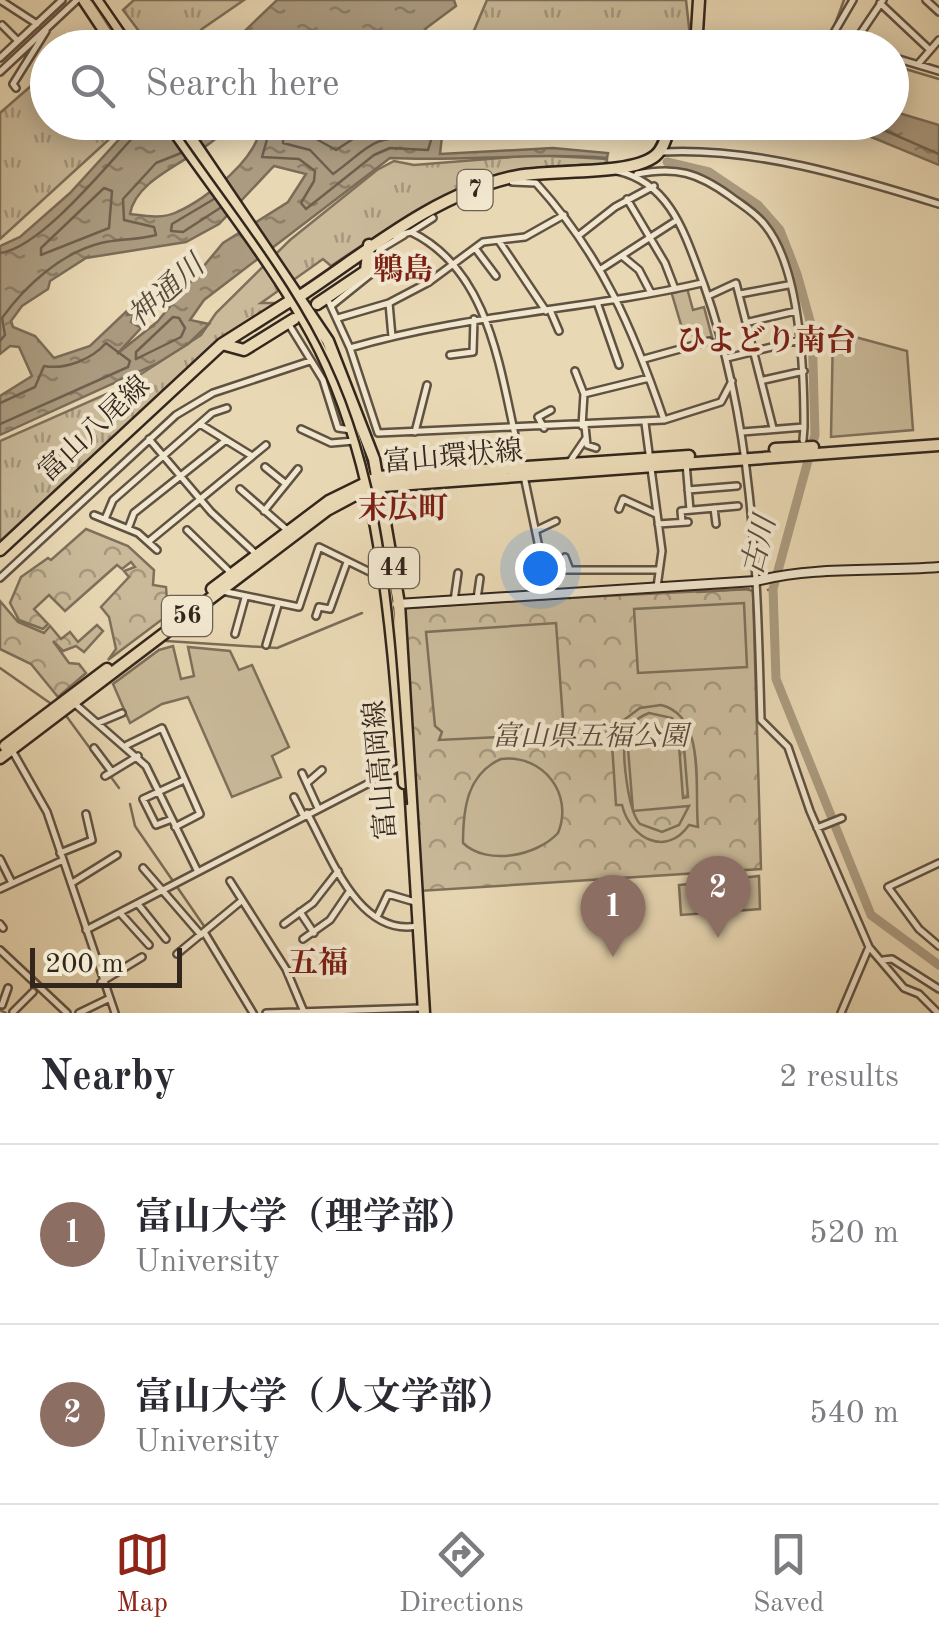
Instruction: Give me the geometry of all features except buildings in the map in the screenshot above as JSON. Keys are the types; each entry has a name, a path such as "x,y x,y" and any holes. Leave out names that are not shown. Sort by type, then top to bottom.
{"main road":[{"path":"80,0 102,30"},
{"path":"96,0 117,30"},
{"path":"698,30 699,0"},
{"name":"富山高岡線","path":"181,140 328,341 352,395 379,481 413,858"},
{"name":"富山高岡線","path":"192,140 294,297 353,435 382,574 393,604 402,765 413,858"},
{"path":"659,152 665,140"},
{"name":"富山八尾線","path":"0,550 222,344 374,242 494,182 546,170 640,164 659,152"},
{"path":"325,303 366,271 374,242"},
{"path":"222,344 244,350 291,322"},
{"name":"富山環状線","path":"523,470 570,463 686,462 803,447 822,450 939,442"},
{"name":"富山環状線","path":"71,699 290,534 364,486 379,481 747,454"},
{"name":"富山環状線","path":"0,758 4,747 200,606 219,588"},
{"name":"44","path":"413,858 424,1011"}],"street":[{"path":"46,28 80,0"},
{"path":"838,30 852,0"},
{"path":"926,0 939,12"},
{"path":"2,1 37,24"},
{"path":"30,30 57,2"},
{"path":"863,30 882,2 930,50"},
{"path":"2,24 18,41"},
{"path":"2,54 30,30"},
{"path":"918,63 939,40"},
{"path":"0,72 30,43"},
{"path":"16,88 13,84 30,55"},
{"path":"909,61 939,71"},
{"path":"659,152 718,154 808,169 939,204"},
{"path":"605,168 635,174 679,169 712,184 764,224 775,241 804,340 803,447"},
{"path":"635,174 654,186 678,220 726,355 747,454 759,580 761,720 788,747 868,948 883,960 904,988 919,994 938,1013"},
{"path":"494,182 533,181 564,214 620,300 664,420"},
{"path":"578,236 654,186"},
{"path":"628,200 676,289"},
{"path":"338,318 389,304 475,248 525,237 564,214"},
{"path":"433,218 380,250 372,273 325,303 338,318 378,432 645,423 721,402 732,381"},
{"path":"601,269 678,220"},
{"path":"374,242 409,232"},
{"path":"409,232 451,266 486,316 549,595"},
{"path":"499,240 559,332"},
{"path":"475,248 496,276"},
{"path":"622,256 636,267 651,293"},
{"path":"350,348 486,316 598,304 702,283"},
{"path":"708,296 736,283 757,351 773,428"},
{"path":"740,294 788,285"},
{"path":"389,304 392,337"},
{"path":"598,304 619,365"},
{"path":"749,322 796,310"},
{"path":"450,354 473,352 474,319"},
{"path":"291,322 326,386 338,428 353,435"},
{"path":"644,359 709,340 726,355 804,340"},
{"path":"0,578 149,439 198,400 310,360"},
{"path":"574,371 584,394 586,445 596,448"},
{"path":"764,380 804,371"},
{"path":"584,394 650,378"},
{"path":"416,432 427,385"},
{"path":"352,395 365,391"},
{"path":"104,519 113,500 200,424 228,408"},
{"path":"544,428 538,417 551,410"},
{"path":"645,423 658,524 656,587"},
{"path":"200,424 252,456"},
{"path":"742,432 804,426"},
{"path":"301,429 331,443 353,435"},
{"path":"570,463 586,438"},
{"path":"149,439 201,500 259,557"},
{"path":"128,529 134,513 226,440"},
{"path":"148,542 266,445"},
{"path":"686,462 690,510"},
{"path":"266,467 286,484"},
{"path":"264,511 298,469"},
{"path":"688,490 736,486"},
{"path":"240,489 290,534"},
{"path":"618,509 623,499 656,514"},
{"path":"658,524 685,522 681,510 738,506"},
{"path":"714,508 716,524"},
{"path":"94,515 128,529 157,550"},
{"path":"537,530 556,521"},
{"path":"188,530 234,576"},
{"path":"219,588 245,598 298,607 320,547 382,574"},
{"path":"566,556 570,570"},
{"path":"316,616 319,607 330,610 347,561"},
{"path":"393,604 759,580 789,572 939,567"},
{"path":"545,570 658,570"},
{"path":"454,601 458,572"},
{"path":"477,600 480,578"},
{"path":"235,634 245,598"},
{"path":"266,645 278,604"},
{"path":"200,606 200,627"},
{"path":"71,699 138,756 196,870"},
{"path":"98,723 122,713"},
{"path":"127,746 162,728 200,814 176,827"},
{"path":"4,747 47,812 115,1013"},
{"path":"94,748 109,774 138,756"},
{"path":"86,930 402,765"},
{"path":"307,783 322,770"},
{"path":"302,773 318,808"},
{"path":"172,819 156,825 143,799 184,779"},
{"path":"294,798 350,892 398,928 417,926"},
{"path":"0,889 92,840 86,814"},
{"path":"818,828 839,819"},
{"path":"72,883 118,855"},
{"path":"0,859 12,883"},
{"path":"939,863 888,887 919,929 939,946"},
{"path":"143,868 202,934 253,1013"},
{"path":"284,924 313,904 340,870"},
{"path":"230,881 309,1012"},
{"path":"303,939 314,933 350,892"},
{"path":"378,915 388,894 415,899"},
{"path":"177,954 241,901"},
{"path":"138,904 166,940"},
{"path":"300,912 314,933"},
{"path":"121,914 149,945"},
{"path":"841,1013 868,948"},
{"path":"0,950 66,1013"},
{"path":"102,982 142,957"},
{"path":"883,960 892,959 939,989"},
{"path":"8,988 1,1004 14,1013 33,992"},
{"path":"79,1013 108,999"},
{"path":"266,1013 424,1011"}],"green space":[{"path":"134,0 244,0 201,30 138,30 123,10"},
{"path":"487,0 686,0 689,30 474,30"},
{"path":"30,87 30,140 108,140 0,239 0,113"},
{"path":"536,155 607,159 607,164 536,168 482,182 403,220 331,266 323,259 261,303 279,303 201,360 0,546 0,441 118,389 201,335 216,313 290,240 377,170 394,161 414,165"},
{"path":"687,288 693,310 704,307 712,337 695,342 690,326 682,328 671,291"},
{"path":"833,331 907,351 913,430 831,437"},
{"path":"86,529 128,546 154,570 153,585 166,587 168,615 108,660 116,649 109,617 101,607 129,577 124,571 135,567 131,562 122,569 117,565 65,611 49,595 34,609 48,624 43,629 19,620 10,603 21,577 48,558 51,560"},
{"name":"富山県五福公園","path":"753,591 761,869 419,891 404,606"},
{"path":"0,601 18,622 44,633 50,626 61,639 70,632 78,642 97,625 103,631 84,652 76,646 63,651 53,641 69,663 79,664 86,673 58,697 31,664 0,649"},
{"path":"744,603 747,667 638,673 634,609"},
{"path":"556,623 564,734 439,740 442,732 435,726 426,632"},
{"path":"173,646 181,679 194,676 188,647 230,651 239,670 252,665 289,747 272,756 281,777 232,797 188,697 162,704 130,723 113,684 159,650"},
{"path":"661,705 676,712 686,724 695,756 698,827 689,825 680,835 660,842 641,835 626,817 622,805 616,805 612,744 618,744 617,725 640,708","holes":["649,713 672,718 683,734 688,797 683,798 678,732 627,736 633,809 625,768 627,731","689,806 679,825 662,832 640,824 633,811"]},
{"path":"501,759 516,759 542,770 558,791 562,818 558,833 549,841 525,852 498,856 473,850 463,843 463,830 474,783"},
{"path":"759,876 760,909 681,915 679,885"}],"water":[{"path":"277,0 454,0 456,6 426,30 246,30"},
{"path":"909,116 939,125 939,165 879,140 909,140"},
{"path":"118,140 214,140 145,187 130,214 148,216 166,216 203,197 242,163 256,140 442,140 440,154 553,148 608,153 607,158 390,158 204,300 190,320 209,324 188,344 156,364 0,435 0,396 32,376 19,347 10,346 0,354 0,246 20,237 70,193","holes":["274,166 306,174 288,202 223,243 157,322 117,354 141,328 131,322 134,314 127,315 129,309 90,346 54,358 35,336 13,327 11,321 22,306 48,289 50,281 86,258 186,242 219,224"]}],"waterway":[{"path":"834,27 844,0"},
{"path":"909,70 939,79"},
{"name":"古川","path":"667,162 709,172 758,205 780,230 797,274 812,328 815,435 773,589 776,679 871,915 939,965"},
{"path":"694,589 749,589"},
{"name":"古川","path":"768,590 773,589"},
{"path":"406,608 681,590"},
{"path":"166,641 277,648 362,613"},
{"path":"0,668 50,703"},
{"path":"67,717 119,788"},
{"path":"130,804 135,826 204,926"},
{"path":"209,933 257,1013"},
{"path":"0,1010 6,1013"}],"tram line":[{"path":"92,0 113,30"},
{"path":"185,140 304,315 344,398 363,453 386,569 407,804"}],"place":[{"name":"富山大学（人文学部）","path":"718,938"},
{"name":"富山大学（理学部）","path":"613,957"}],"district":[{"name":"鵯島","path":"403,271"},
{"name":"ひよどり南台","path":"766,342"},
{"name":"末広町","path":"403,510"},
{"name":"五福","path":"318,964"}],"water label":[{"name":"神通川","path":"167,292"}]}
